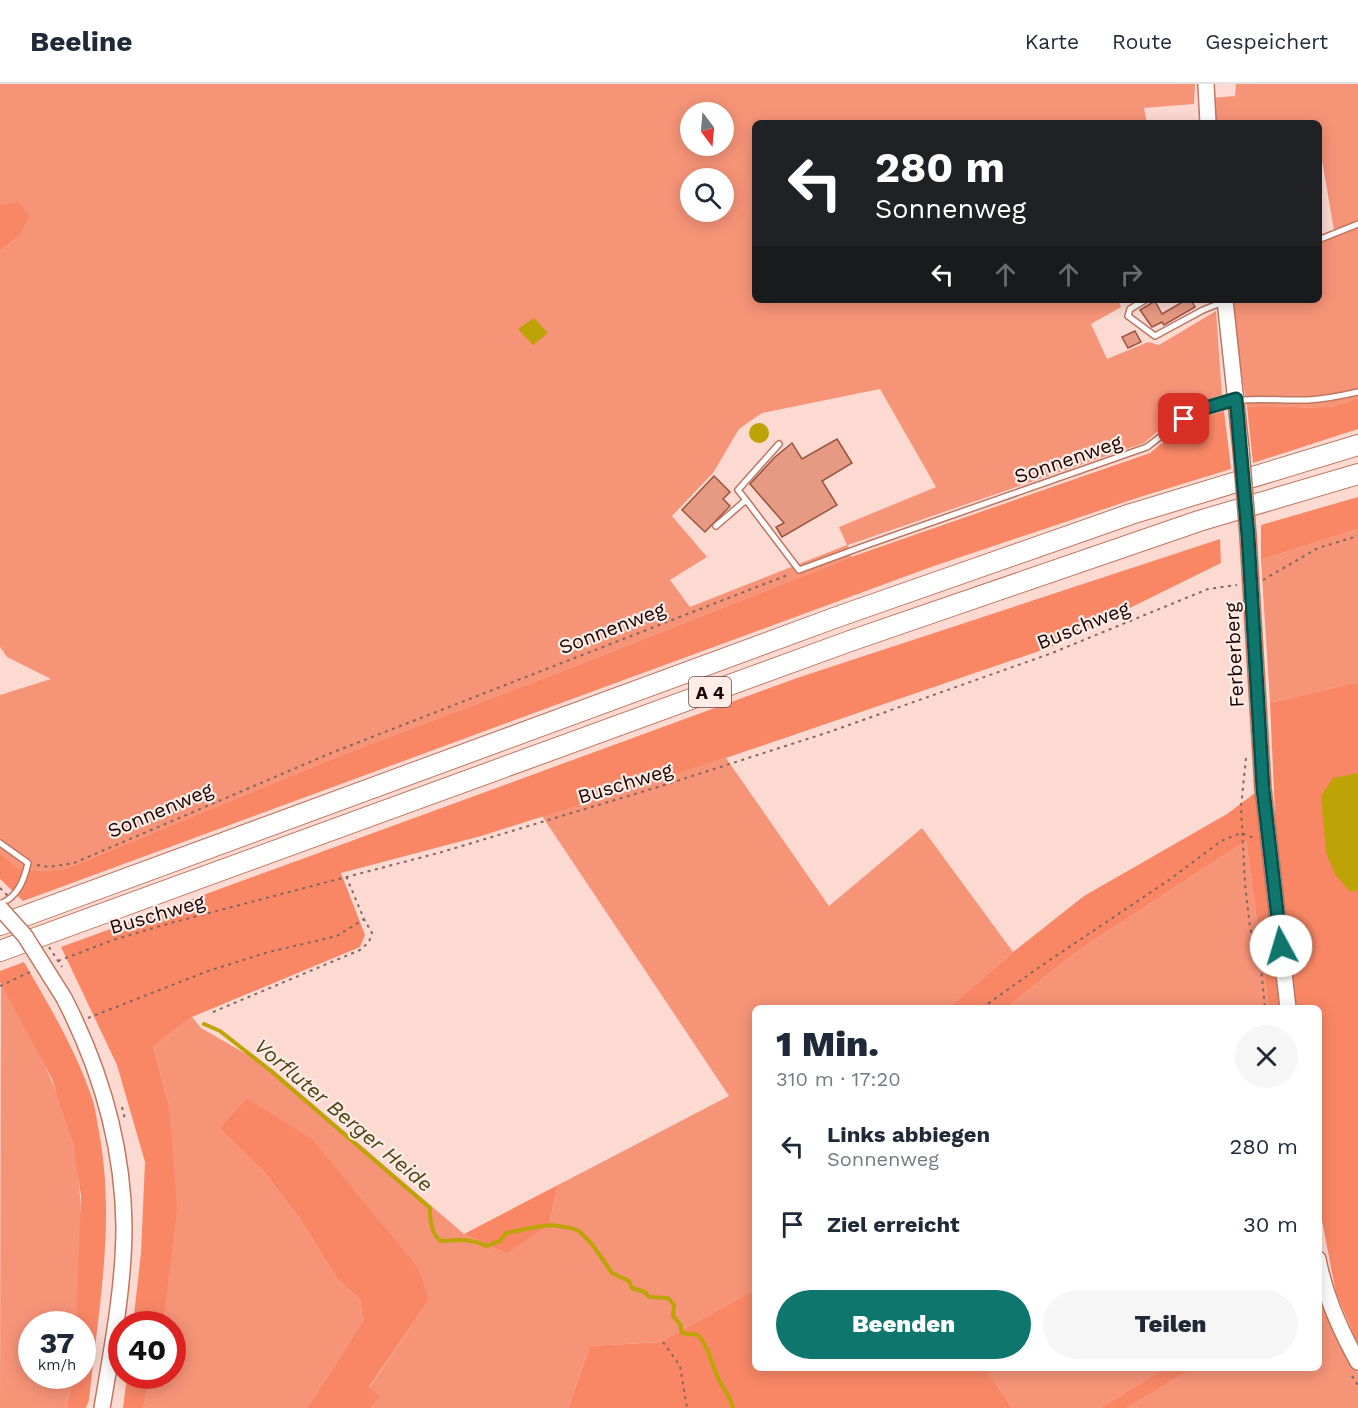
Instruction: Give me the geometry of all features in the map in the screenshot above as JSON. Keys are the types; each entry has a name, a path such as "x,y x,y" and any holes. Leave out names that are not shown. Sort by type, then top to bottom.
{"highway":[{"name":"A 4","path":"0,925 848,613 1131,514 1358,445"},
{"name":"A 4","path":"0,951 850,641 1190,524 1358,474"}],"street":[{"path":"1206,84 1208,120"},
{"name":"Ferberberg","path":"1225,303 1248,536 1263,789 1288,1005"},
{"path":"0,906 25,936 64,998 99,1079 110,1118 122,1191 124,1226 118,1309 102,1408"},
{"path":"1322,1280 1341,1332 1358,1362"}],"lane":[{"path":"1322,238 1358,224"},
{"path":"1140,303 1130,309 1128,316 1155,336 1203,309 1220,303"},
{"name":"Sonnenweg","path":"799,570 1147,447 1184,419 1202,409 1236,399 1331,399 1358,392"},
{"path":"779,444 738,490 799,570"},
{"path":"716,526 746,500"},
{"path":"0,843 28,863 24,879 16,892 0,906"}],"path":[{"name":"Buschweg","path":"48,965 113,940 346,876 432,855 829,732 1052,653 1208,590 1261,581 1318,548 1358,536"},
{"name":"Sonnenweg","path":"28,863 49,867 74,863 331,753 799,570"},
{"path":"1246,754 1241,832 1250,927 1261,968 1265,1005"},
{"path":"986,1005 1221,841 1241,832 1254,837 1270,851"},
{"path":"213,1012 360,950 369,942 372,933 346,876"},
{"path":"90,1017 208,971 269,952 337,936 364,919"},
{"path":"0,986 38,969"},
{"path":"663,1342 680,1366 687,1408"}],"shaded area":[{"path":"0,84 1195,84 1194,104 1144,108 1146,120 752,120 752,303 1119,303 1121,307 1091,324 1107,359 1148,342 1159,345 1216,311 1222,395 1190,408 1144,443 848,545 851,557 339,756 65,869 44,871 18,868 0,853 0,695 51,679 7,657 0,647 0,251 17,238 18,203 0,205","holes":["880,389 936,487 839,527 847,545 690,607 670,580 707,557 672,516 713,473 739,429 762,413"]},
{"path":"1236,84 1358,84 1358,398 1335,406 1247,407 1230,303 1322,303 1322,236 1334,230 1322,160 1322,120 1212,120 1210,98 1235,96"},
{"path":"18,202 30,216 17,238 0,251 0,205"},
{"path":"534,318 548,333 533,345 518,329"},
{"path":"1358,398 1358,429 1253,463 1247,407 1324,407 1335,406"},
{"path":"1224,411 1231,469 931,567 23,901 0,879 0,853 18,868 44,871 65,869 339,756 851,557 1150,453 1187,422"},
{"path":"755,423 763,423 769,429 769,437 763,443 755,443 749,437 749,429"},
{"path":"1358,497 1358,529 1261,560 1261,525"},
{"path":"1358,529 1358,682 1270,703 1261,560"},
{"path":"1220,539 1221,563 1051,647 726,758 481,836 341,873 365,935 360,947 192,1017 153,1046 169,1106 177,1209 165,1311 134,1311 141,1253 145,1162 117,1065 61,947 797,678"},
{"path":"1358,682 1358,1345 1336,1293 1322,1221 1322,1005 1295,1005 1276,837 1270,703"},
{"path":"726,758 829,906 922,828 1013,952 951,1005 752,1005 752,1291 660,1342 590,1346 568,1408 371,1408 381,1397 369,1388 429,1300 246,1098 219,1128 264,1172 300,1219 337,1279 360,1299 363,1321 307,1408 143,1408 148,1389 186,1389 186,1311 163,1311 169,1106 153,1046 192,1017 201,1028 272,1069 464,1234 507,1254 549,1225 558,1185 729,1096 542,816"},
{"path":"1358,773 1358,890 1350,892 1335,874 1326,853 1321,796 1333,778"},
{"path":"1259,790 1281,1005 1269,1005 1246,841 1079,950 1010,1005 951,1005 1013,952 1084,896 1227,814"},
{"path":"1246,841 1269,1005 1010,1005 1079,950"},
{"path":"24,962 62,1030 93,1101 104,1166 106,1199 104,1266 96,1342 96,1311 77,1311 81,1196 73,1144 52,1079 0,982 0,971"},
{"path":"1,981 52,1082 68,1123 80,1189 81,1235 77,1311 18,1311 18,1389 70,1389 67,1408 0,1408"},
{"path":"246,1098 312,1139 418,1268 429,1300 369,1387 381,1397 371,1408 307,1408 363,1321 360,1299 337,1279 300,1219 264,1172 219,1128"},
{"path":"558,1185 549,1225 507,1254 464,1234"},
{"path":"752,1291 752,1371 987,1371 1012,1408 568,1408 590,1346 660,1342"},
{"path":"1322,1292 1358,1373 1358,1408 1127,1408 1188,1371 1322,1371"},
{"path":"987,1371 1160,1371 1100,1408 1012,1408"},
{"path":"1160,1371 1188,1371 1127,1408 1100,1408"},
{"path":"70,1389 90,1389 86,1408 67,1408"},
{"path":"125,1389 148,1389 143,1408 123,1408"}],"building":[{"path":"1156,303 1162,314 1181,303 1193,303 1195,307 1164,325 1162,322 1152,327 1140,310"},
{"path":"1135,331 1141,342 1128,348 1122,337"},
{"path":"837,439 852,463 822,481 837,505 782,537 776,527 784,523 750,484 775,457 792,443 802,459"},
{"path":"714,476 730,492 723,499 730,506 705,532 682,510"}],"waterway":[{"name":"Vorfluter Berger Heide","path":"204,1024 220,1031 271,1071 430,1208 433,1231 441,1241 469,1241 486,1246 500,1241 506,1233 536,1227 551,1225 579,1231 592,1244 612,1273 629,1281 632,1288 645,1292 649,1297 668,1298 674,1305 673,1316 680,1324 682,1333 698,1335 705,1346 733,1408"}],"route":[{"path":"1184,419 1202,409 1236,399 1248,536 1263,789 1281,946"}]}
